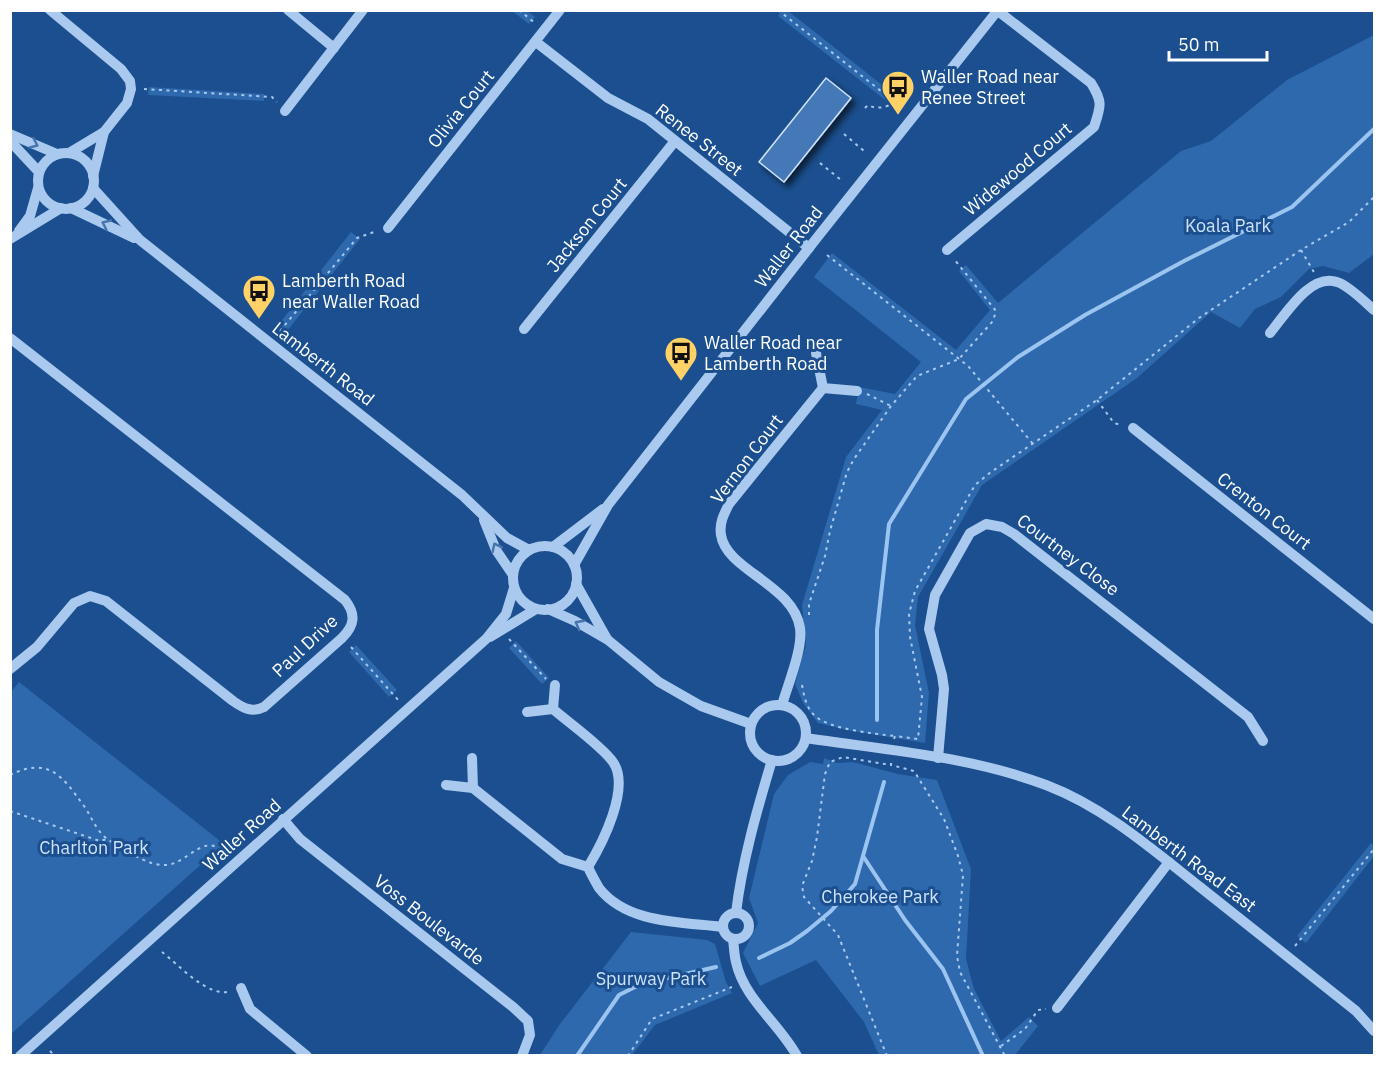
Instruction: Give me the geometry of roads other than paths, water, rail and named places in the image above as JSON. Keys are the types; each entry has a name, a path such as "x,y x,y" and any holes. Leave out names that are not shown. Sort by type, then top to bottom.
{"street":[{"path":"13,238 30,216 38,188 39,172 49,158 57,154 69,153 104,132 127,103 131,88 121,69 50,10"},
{"path":"288,10 334,48"},
{"path":"285,111 363,10"},
{"name":"Olivia Court","path":"388,228 560,10"},
{"name":"Waller Road","path":"574,565 608,505 998,11"},
{"name":"Widewood Court","path":"947,250 1094,127 1099,112 1100,98 1091,83 998,11"},
{"name":"Renee Street","path":"536,42 608,98 648,119 809,248"},
{"path":"13,238 66,208 85,201 93,188 93,176 104,132"},
{"path":"10,134 57,154"},
{"path":"10,141 39,172"},
{"name":"Jackson Court","path":"524,329 675,141"},
{"path":"69,153 85,160 93,176"},
{"name":"Lamberth Road","path":"38,188 47,201 140,240"},
{"name":"Lamberth Road","path":"93,188 140,240 462,495 507,538 529,550"},
{"path":"1270,333 1311,285 1324,279 1339,282 1374,310"},
{"name":"Paul Drive","path":"10,338 345,600 351,607 352,624 342,638 264,707 252,710 233,701 106,601 90,596 74,603 42,641 10,669"},
{"path":"816,353 823,388 857,391"},
{"name":"Vernon Court","path":"782,705 799,647 800,628 797,617 789,602 730,554 720,536 721,521 729,504 823,388"},
{"name":"Crenton Court","path":"1133,428 1374,619"},
{"name":"Waller Road","path":"553,547 608,505"},
{"name":"Lamberth Road","path":"482,516 496,550 513,575"},
{"name":"Courtney Close","path":"938,758 944,689 929,629 929,618 935,595 970,533 986,524 1002,527 1014,534 1137,628 1248,717 1263,741"},
{"path":"537,547 553,547 566,554 574,565 577,574 573,593 558,607 536,609 526,604 514,588 515,565 529,550 537,547"},
{"path":"576,584 608,640"},
{"name":"Waller Road","path":"20,1056 486,639 506,614 514,588"},
{"name":"Waller Road","path":"486,639 536,609"},
{"path":"549,609 608,640 659,682 701,706 751,724"},
{"path":"553,709 555,685"},
{"path":"772,705 782,705 798,713 803,720 806,738 797,753 790,758 772,760 764,756 752,742 751,724 763,709 772,705"},
{"path":"527,712 553,709 609,757 617,770 619,784 612,816 588,867"},
{"name":"Lamberth Road East","path":"806,738 893,750 999,770 1047,785 1087,805 1131,832 1356,1011 1374,1031"},
{"path":"472,759 473,788"},
{"path":"736,913 762,792 772,760"},
{"path":"446,785 473,788 562,859 588,867 600,889 628,910 652,918 723,927"},
{"name":"Voss Boulevarde","path":"284,819 300,839 513,1007 528,1022 530,1035 522,1056"},
{"path":"1057,1008 1169,862"},
{"path":"736,913 745,918 748,927 743,936 734,939 728,936 723,927 726,917 736,913"},
{"path":"734,939 736,963 745,983 755,1001 797,1056"},
{"path":"241,988 250,1009 307,1055"},
{"name":"Lamberth Road East","path":"1356,1011 1374,1018"}],"waterway":[{"path":"877,720 877,630 889,524 966,399 1018,357 1085,315 1184,261 1292,207 1374,129"},
{"path":"759,958 790,943 807,931 831,911 855,884 884,782"},
{"path":"863,856 905,920 943,969 983,1056"},
{"path":"577,1056 619,995 641,984 716,967"}],"place":[{"name":"Waller Road near Renee Street","path":"898,116"},
{"name":"Lamberth Road near Waller Road","path":"259,320"},
{"name":"Waller Road near Lamberth Road","path":"681,382"}],"park label":[{"name":"Koala Park","path":"1228,226"},
{"name":"Charlton Park","path":"94,848"},
{"name":"Cherokee Park","path":"880,897"},
{"name":"Spurway Park","path":"651,979"}]}
